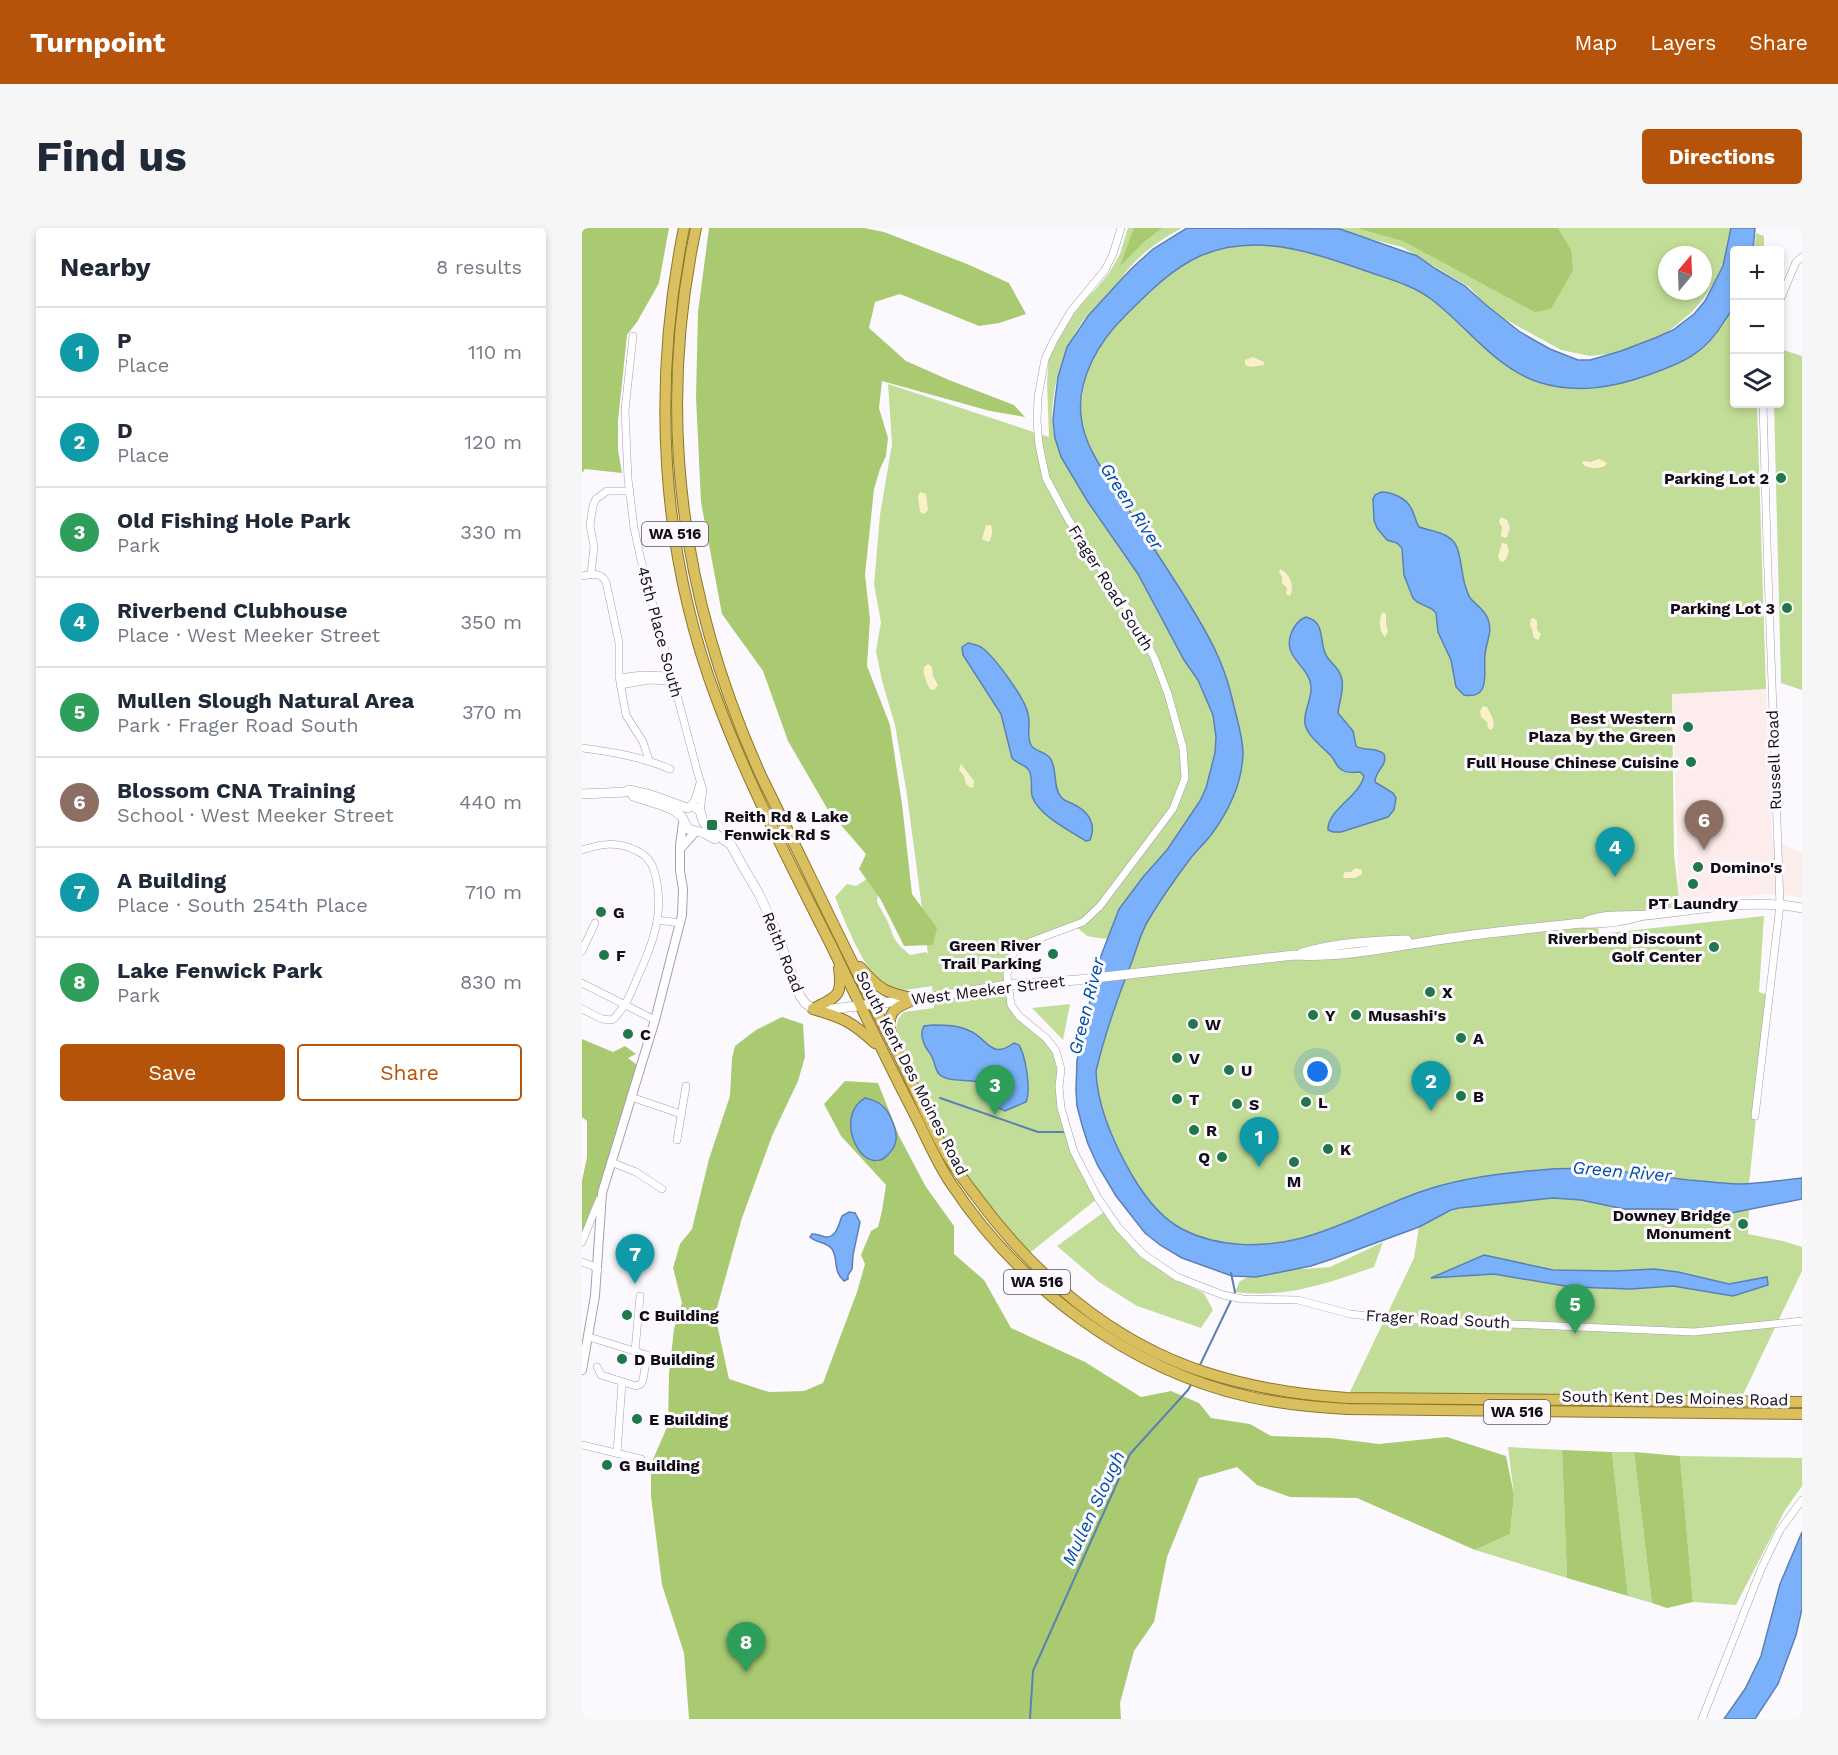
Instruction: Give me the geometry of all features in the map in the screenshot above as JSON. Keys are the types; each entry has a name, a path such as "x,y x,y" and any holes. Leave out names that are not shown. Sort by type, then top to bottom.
{"highway":[{"name":"South Kent Des Moines Road","path":"684,228 671,304 665,390 665,427 670,498 683,583 708,676 736,750 880,1048 950,1182 983,1228 1018,1265 1064,1306 1111,1340 1160,1360 1275,1390 1347,1398 1802,1402"},
{"name":"South Kent Des Moines Road","path":"696,228 683,308 677,390 677,434 682,496 696,583 714,654 743,736 948,1156 994,1221 1026,1257 1072,1298 1160,1360 1198,1381 1249,1396 1306,1406 1347,1409 1802,1414"},
{"path":"848,952 875,985 891,993 918,999"},
{"path":"813,1009 831,1000 839,991 841,981 837,958"},
{"path":"893,1044 889,1024 892,1013 895,1008 918,999"},
{"path":"813,1009 854,1024 880,1048"}],"main road":[{"name":"Reith Road","path":"582,794 629,790 696,807 708,828 731,845 759,894 800,996 805,1003 813,1009 861,1006"},
{"name":"Reith Road","path":"626,792 628,795 675,811 688,829 710,835 727,850 733,851"},
{"path":"682,820 689,807"},
{"path":"696,831 703,825 702,816"},
{"name":"West Meeker Street","path":"1294,955 1314,956 1397,946 1581,923 1599,917 1622,914 1640,916 1740,905 1780,905 1802,908"},
{"name":"West Meeker Street","path":"861,1006 1007,985 1078,980 1294,955 1313,950 1391,940 1447,938"}],"street":[{"name":"Frager Road South","path":"1121,228 1105,270 1071,311 1048,353 1038,397 1039,445 1046,478 1068,519 1130,613 1154,657 1168,694 1183,748 1185,778 1173,809 1100,906 1083,922 1030,942 1016,950 1011,957 1007,975 1011,1005 1046,1038 1056,1051 1060,1065 1059,1099 1064,1122 1074,1152 1105,1208 1118,1227 1143,1254 1177,1276 1223,1295 1243,1299 1298,1300 1350,1314 1395,1319 1694,1332 1802,1321"},
{"path":"1784,289 1796,262 1802,257"},
{"name":"45th Place South","path":"633,336 625,410 634,528 703,790 702,816"},
{"name":"Russell Road","path":"1755,1116 1780,905 1763,408"},
{"path":"591,574 594,546 590,526 593,505 596,499 607,490 630,491"},
{"path":"582,576 601,575 607,585 619,643 620,682 626,715 643,742 649,760"},
{"path":"620,682 642,675 672,679"},
{"path":"582,748 609,751 649,760 670,769"},
{"path":"689,807 695,800 700,783"},
{"path":"582,1242 602,1193 656,1020 680,923 684,893 680,865 682,820"},
{"path":"681,848 696,831"},
{"path":"582,850 608,843 627,846 647,857 655,872 659,901 657,920 648,954 624,1005 615,1017 609,1020 582,1009"},
{"path":"657,920 680,923"},
{"path":"582,951 595,923"},
{"path":"582,983 656,1020"},
{"path":"677,1140 686,1086"},
{"path":"631,1097 681,1114"},
{"path":"611,1162 636,1172 662,1189"},
{"path":"582,1370 598,1270 598,1224 602,1193"},
{"path":"582,1262 598,1270"},
{"path":"634,1351 640,1296"},
{"path":"589,1337 647,1355 642,1383 636,1386 601,1375 597,1366"},
{"path":"617,1453 622,1383"},
{"path":"582,1445 641,1459"},
{"path":"1702,1719 1762,1567 1780,1530 1802,1500"}],"shaded area":[{"path":"1766,689 1772,841 1802,852 1802,899 1795,896 1766,894 1679,902 1672,690"}],"green space":[{"path":"582,228 669,228 659,283 627,335 618,421 618,450 622,473 585,469 582,473"},
{"path":"709,228 864,228 884,232 1009,283 1026,314 999,323 979,326 900,294 875,302 869,328 906,361 1014,405 1025,417 990,411 882,381 879,408 888,438 886,456 874,489 865,575 870,619 867,666 890,725 912,894 937,928 933,945 904,946 881,900 859,869 866,854 828,810 788,741 763,671 722,614 701,502 696,397 698,312"},
{"path":"1128,228 1182,228 1136,260 1104,303 1085,318 1075,333 1057,377 1052,409 1055,438 1084,431 1081,406 1085,378 1091,361 1113,328 1161,282 1186,262 1202,253 1239,243 1290,246 1418,288 1558,385 1730,303 1730,408 1757,408 1766,689 1672,694 1674,854 1681,916 1598,926 1599,934 1764,916 1759,992 1769,996 1749,1184 1598,1171 1539,1170 1469,1179 1433,1188 1347,1222 1287,1242 1257,1245 1226,1243 1197,1235 1175,1225 1154,1207 1133,1177 1103,1113 1097,1085 1096,1071 1116,1001 1139,942 1087,936 1075,926 1016,949 1007,975 1011,1005 1056,1051 1064,1122 1098,1198 1026,1256 963,1179 893,1044 898,1019 904,1012 934,1008 932,986 900,990 881,983 857,948 835,897 847,884 856,886 867,879 878,894 877,902 900,946 910,955 926,952 928,954 907,795 895,725 876,651 881,622 874,584 880,515 892,444 888,384 1049,437 1047,384 1049,352 1065,318 1095,290 1109,273 1120,254"},
{"path":"1134,228 1162,228 1120,266"},
{"path":"1327,228 1731,228 1728,253 1712,285 1712,246 1658,246 1658,300 1702,300 1692,312 1664,335 1616,353 1590,356 1561,350 1494,313 1469,287 1402,247"},
{"path":"1357,228 1558,228 1571,250 1573,270 1551,309 1535,312 1403,241"},
{"path":"1756,233 1764,236 1764,246 1754,246"},
{"path":"1784,350 1802,356 1802,690 1781,683 1774,408 1784,408"},
{"path":"1070,1004 1063,1040 1032,1008"},
{"path":"782,1017 803,1024 805,1057 798,1081 772,1136 742,1218 715,1315 729,1379 769,1392 804,1391 823,1383 857,1292 865,1264 861,1255 871,1231 878,1227 886,1185 841,1136 824,1104 845,1081 878,1083 899,1136 926,1187 954,1226 954,1254 984,1280 1011,1328 1085,1362 1141,1397 1171,1391 1199,1403 1211,1418 1250,1424 1271,1436 1331,1438 1379,1444 1447,1437 1506,1456 1514,1495 1510,1534 1475,1550 1357,1498 1290,1497 1257,1485 1237,1467 1199,1478 1167,1557 1154,1622 1134,1651 1120,1703 1121,1719 689,1719 684,1653 662,1585 651,1496 651,1464 668,1425 669,1374 674,1329 682,1303 673,1268 680,1244 692,1229 709,1159 730,1096 735,1046 756,1030","holes":["859,1102 881,1103 891,1118 896,1136 892,1151 877,1162 851,1121"]},
{"path":"582,1039 613,1052 625,1046 636,1054 628,1058 637,1065 600,1188 582,1232 582,1181 587,1157 587,1121 582,1117"},
{"path":"1553,1198 1581,1200 1624,1209 1666,1209 1717,1213 1749,1210 1748,1234 1802,1247 1802,1271 1740,1401 1347,1398 1414,1258 1419,1226 1459,1208"},
{"path":"1104,1212 1145,1258 1171,1278 1204,1293 1213,1310 1201,1328 1137,1306 1099,1282 1057,1246"},
{"path":"1383,1242 1374,1267 1357,1273 1323,1284 1289,1291 1253,1294 1235,1292 1240,1281 1255,1274 1291,1268 1330,1267"},
{"path":"1508,1447 1562,1450 1567,1578 1475,1550 1510,1534 1514,1495"},
{"path":"1562,1450 1612,1452 1628,1596 1567,1578"},
{"path":"1612,1452 1634,1452 1652,1603 1628,1596"},
{"path":"1634,1452 1680,1456 1693,1602 1667,1608 1652,1603"},
{"path":"1680,1456 1802,1458 1802,1486 1785,1510 1736,1605 1693,1602"}],"sand":[{"path":"1253,357 1264,362 1264,365 1250,367 1245,365 1245,360"},
{"path":"1599,459 1607,463 1605,466 1592,468 1582,463 1583,461 1591,462"},
{"path":"920,492 926,494 928,510 924,514 920,512 918,497"},
{"path":"1501,517 1507,520 1510,528 1505,538 1501,536 1502,527 1499,522"},
{"path":"986,525 991,525 992,529 988,542 982,539"},
{"path":"1502,543 1507,544 1509,551 1503,562 1498,556"},
{"path":"1280,569 1291,581 1290,596 1286,594 1287,588 1282,583"},
{"path":"1383,612 1386,614 1388,631 1385,637 1380,625"},
{"path":"1533,618 1537,621 1537,630 1541,634 1538,640 1534,638 1530,625"},
{"path":"928,664 932,667 933,676 938,685 934,690 930,689 924,675 924,667"},
{"path":"1483,706 1487,707 1493,719 1494,726 1491,730 1481,717 1480,711"},
{"path":"961,764 974,781 973,788 966,784 959,770"},
{"path":"1355,868 1362,870 1362,874 1355,878 1344,878 1345,872 1351,872"}],"water":[{"path":"1187,228 1340,229 1417,256 1465,286 1520,332 1550,349 1578,360 1590,360 1621,351 1673,330 1694,314 1706,300 1712,300 1712,287 1723,266 1731,228 1755,228 1753,246 1730,246 1730,312 1710,341 1702,349 1672,366 1634,380 1607,386 1566,388 1538,382 1522,375 1494,356 1444,310 1417,290 1330,259 1265,245 1243,245 1222,249 1189,261 1142,299 1115,326 1099,349 1086,375 1083,388 1081,416 1083,428 1097,461 1185,597 1213,646 1228,684 1243,747 1240,776 1223,817 1211,835 1192,856 1143,930 1103,1044 1096,1071 1103,1113 1120,1153 1138,1185 1160,1213 1182,1229 1211,1240 1257,1245 1302,1238 1449,1183 1540,1170 1596,1169 1733,1184 1802,1178 1802,1199 1731,1213 1624,1209 1581,1200 1553,1198 1459,1208 1419,1227 1332,1259 1311,1266 1256,1277 1232,1276 1182,1258 1145,1233 1116,1196 1088,1144 1077,1106 1077,1060 1094,974 1119,909 1167,850 1200,801 1206,788 1215,753 1216,737 1213,715 1198,680 1184,660 1138,574 1088,502 1061,457 1053,421 1058,377 1067,347 1088,316 1131,269 1153,249"},
{"path":"1381,492 1394,494 1409,504 1419,527 1446,536 1456,545 1470,598 1484,612 1489,624 1484,683 1479,693 1464,695 1456,687 1451,660 1438,632 1436,613 1413,598 1404,575 1402,548 1397,543 1387,540 1377,528 1374,520 1373,499"},
{"path":"1306,617 1317,623 1320,628 1324,651 1341,676 1342,688 1338,713 1353,731 1356,746 1377,750 1384,754 1384,762 1375,782 1393,793 1396,798 1394,810 1388,817 1341,832 1328,830 1329,823 1338,809 1357,790 1364,776 1360,772 1340,769 1333,758 1312,737 1305,724 1311,687 1306,673 1293,656 1289,642 1295,626"},
{"path":"968,643 981,647 987,652 1015,688 1028,714 1031,745 1050,758 1054,767 1058,793 1061,797 1087,814 1092,823 1090,840 1086,841 1055,822 1035,803 1032,796 1030,772 1012,758 1001,714 963,655 962,647"},
{"path":"924,1026 965,1029 995,1049 1006,1048 1014,1043 1019,1045 1027,1074 1026,1102 1005,1111 992,1105 992,1091 984,1084 950,1079 939,1074 922,1036"},
{"path":"865,1098 883,1106 895,1129 896,1142 892,1150 882,1159 872,1160 863,1155 852,1133 851,1120 855,1107"},
{"path":"849,1212 855,1213 860,1222 852,1269 848,1279 844,1281 838,1273 832,1249 810,1237 812,1234 827,1237 833,1235 842,1216"},
{"path":"1484,1255 1553,1270 1654,1269 1729,1284 1767,1277 1768,1285 1733,1296 1673,1286 1631,1289 1571,1287 1494,1274 1431,1278"},
{"path":"1802,1532 1802,1609 1796,1635 1778,1684 1755,1719 1724,1719 1745,1689 1761,1656 1780,1584"}],"waterway":[{"path":"940,1098 1038,1132 1063,1132"},
{"name":"Mullen Slough","path":"1199,1367 1235,1292 1231,1273"},
{"name":"Mullen Slough","path":"1030,1719 1033,1671 1130,1454 1192,1383"}],"place":[{"name":"Parking Lot 2","path":"1781,478"},
{"name":"Parking Lot 3","path":"1787,608"},
{"name":"Best Western Plaza by the Green","path":"1688,727"},
{"name":"Full House Chinese Cuisine","path":"1691,762"},
{"name":"Reith Rd & Lake Fenwick Rd S","path":"712,825"},
{"name":"Blossom CNA Training","path":"1704,850"},
{"name":"Domino's","path":"1698,867"},
{"name":"Riverbend Clubhouse","path":"1615,877"},
{"name":"PT Laundry","path":"1693,884"},
{"name":"G","path":"601,912"},
{"name":"Riverbend Discount Golf Center","path":"1714,947"},
{"name":"Green River Trail Parking","path":"1053,954"},
{"name":"F","path":"604,955"},
{"name":"X","path":"1430,992"},
{"name":"Y","path":"1313,1015"},
{"name":"Musashi's","path":"1356,1015"},
{"name":"W","path":"1193,1024"},
{"name":"C","path":"628,1034"},
{"name":"A","path":"1461,1038"},
{"name":"V","path":"1177,1058"},
{"name":"U","path":"1229,1070"},
{"name":"B","path":"1461,1096"},
{"name":"T","path":"1177,1099"},
{"name":"L","path":"1306,1102"},
{"name":"S","path":"1237,1104"},
{"name":"D","path":"1431,1111"},
{"name":"Old Fishing Hole Park","path":"995,1115"},
{"name":"R","path":"1194,1130"},
{"name":"K","path":"1328,1149"},
{"name":"Q","path":"1222,1157"},
{"name":"M","path":"1294,1162"},
{"name":"P","path":"1259,1167"},
{"name":"Downey Bridge Monument","path":"1743,1224"},
{"name":"A Building","path":"635,1284"},
{"name":"C Building","path":"627,1315"},
{"name":"Mullen Slough Natural Area","path":"1575,1334"},
{"name":"D Building","path":"622,1359"},
{"name":"E Building","path":"637,1419"},
{"name":"G Building","path":"607,1465"},
{"name":"Lake Fenwick Park","path":"746,1672"}],"water label":[{"name":"Green River","path":"1132,506"},
{"name":"Green River","path":"1086,1006"},
{"name":"Green River","path":"1622,1171"}]}
